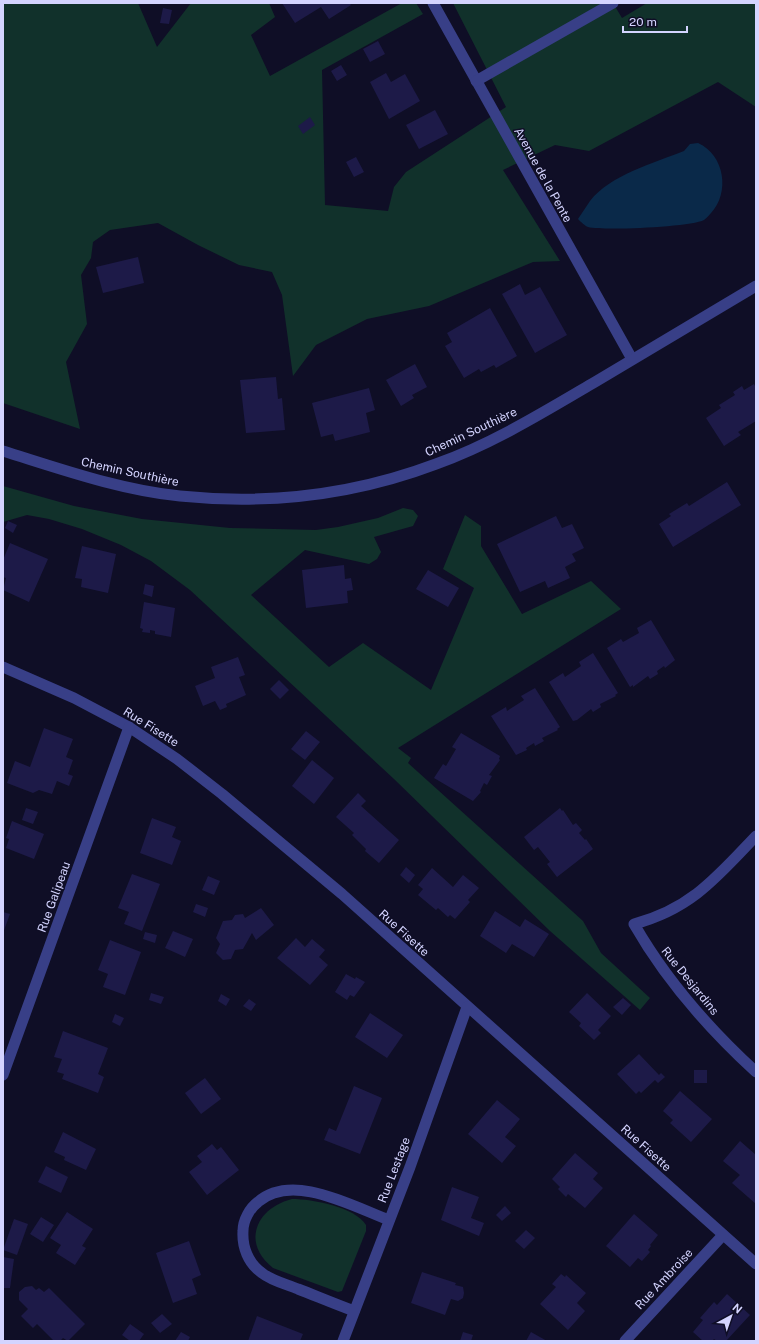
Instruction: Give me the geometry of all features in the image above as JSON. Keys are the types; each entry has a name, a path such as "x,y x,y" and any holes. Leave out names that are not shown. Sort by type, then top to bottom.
{"street":[{"name":"Avenue de la Pente","path":"433,3 632,359"},
{"path":"476,81 613,3"},
{"name":"Chemin Southière","path":"3,451 105,482 179,496 254,500 329,493 402,476 438,464 473,449 553,407 756,286"},
{"name":"Rue Fisette","path":"3,667 74,698 129,727 177,759 263,826 342,894 756,1264"},
{"name":"Rue Galipeau","path":"3,1075 129,727"},
{"name":"Rue Desjardins","path":"756,836 705,888 689,900 660,916 634,924 661,968 708,1024 756,1072"},
{"name":"Rue Lestage","path":"343,1341 410,1167 467,1007"},
{"path":"354,1311 262,1273 252,1264 242,1241 243,1228 247,1216 254,1205 263,1197 275,1192 304,1189 389,1220"},
{"name":"Rue Ambroise","path":"625,1341 723,1235"}],"green space":[{"path":"3,3 138,3 157,47 191,3 269,3 275,17 251,35 270,76 402,3 416,3 423,14 322,70 325,205 388,211 394,187 406,172 506,107 453,3 613,3 622,18 647,3 756,3 756,107 718,82 589,151 555,145 503,170 560,261 533,262 429,306 367,319 316,345 293,376 282,295 272,272 239,265 158,223 110,230 93,242 91,258 81,275 87,324 66,362 80,429 3,403"},
{"path":"3,486 74,506 142,519 230,528 316,530 338,527 378,518 403,508 413,510 418,516 413,526 374,537 381,552 377,559 369,564 305,550 251,595 329,667 363,643 431,690 474,588 443,569 465,515 481,526 481,546 522,614 591,581 621,609 398,748 411,758 408,763 583,921 601,953 650,998 640,1010 550,931 394,779 190,590 151,561 121,545 82,529 49,519 27,515 3,522"},
{"path":"292,1199 321,1202 332,1205 353,1213 366,1225 366,1231 342,1291 338,1292 273,1268 263,1258 257,1248 255,1238 257,1228 262,1218 269,1210"}],"water":[{"path":"698,143 714,156 722,175 721,195 717,205 704,220 683,225 611,229 588,227 578,219 590,201 609,184 646,165 684,151 690,144"}],"building":[{"path":"282,3 349,3 351,5 329,19 321,7 295,23"},
{"path":"163,8 172,10 169,24 160,23"},
{"path":"378,41 385,54 370,62 363,49"},
{"path":"341,65 347,75 337,81 331,71"},
{"path":"386,73 391,82 405,74 420,101 389,119 370,82"},
{"path":"435,110 448,134 419,149 406,125"},
{"path":"310,117 315,125 303,134 298,126"},
{"path":"356,157 364,172 354,177 346,162"},
{"path":"138,257 144,283 103,293 96,267"},
{"path":"520,284 525,295 540,287 567,335 535,353 502,294"},
{"path":"490,308 517,356 496,368 494,365 481,372 479,369 464,378 445,346 452,342 447,333"},
{"path":"415,364 427,387 412,395 414,398 401,406 386,380"},
{"path":"276,377 278,399 282,398 285,430 246,433 240,380"},
{"path":"754,384 756,388 756,421 738,432 741,435 724,446 706,418 721,408 719,405 735,395 733,392 742,386 744,390"},
{"path":"369,388 375,410 366,413 370,432 335,441 333,434 321,437 312,403"},
{"path":"727,482 741,505 673,547 659,524 671,516 669,514 687,503 689,506"},
{"path":"556,516 562,528 572,524 584,548 572,554 576,561 565,567 570,578 548,588 545,581 520,592 497,544"},
{"path":"8,521 17,525 13,533 5,528"},
{"path":"10,543 48,559 29,602 3,590 6,578 3,577 3,560"},
{"path":"82,546 116,554 108,593 81,587 82,579 75,578"},
{"path":"344,565 345,579 351,578 353,590 347,591 348,603 306,608 302,570"},
{"path":"428,570 459,588 448,607 416,589"},
{"path":"145,584 154,586 152,597 143,594"},
{"path":"144,602 175,608 171,637 155,634 155,631 150,630 150,633 142,632 143,629 140,628"},
{"path":"651,620 675,660 665,668 664,666 657,671 658,674 650,679 648,676 633,687 633,685 630,687 607,648 621,639 623,642 639,633 637,628"},
{"path":"593,653 618,693 615,695 616,696 600,704 601,707 593,712 591,709 577,720 573,721 549,682 563,673 565,677 581,666 579,662"},
{"path":"238,657 245,675 239,677 246,695 226,704 227,707 220,710 215,701 203,706 195,686 215,678 211,667"},
{"path":"279,680 289,690 280,699 270,689"},
{"path":"535,688 560,727 557,729 558,730 542,738 544,741 535,746 534,743 526,748 527,750 516,755 491,716 506,707 507,711 524,700 521,696"},
{"path":"44,728 73,739 66,757 73,760 68,774 73,776 69,786 57,781 52,794 39,790 33,793 7,783 15,761 30,767"},
{"path":"306,731 320,742 305,760 291,749"},
{"path":"461,733 500,756 500,760 489,775 492,776 487,785 484,783 480,791 481,792 473,801 434,778 443,764 446,766 456,749 452,747"},
{"path":"312,760 334,778 314,804 292,786"},
{"path":"358,793 366,801 361,806 399,840 379,863 365,851 366,849 352,835 354,833 336,817"},
{"path":"26,808 38,812 33,824 22,820"},
{"path":"560,808 573,825 576,823 582,830 579,833 585,840 586,839 593,849 557,877 547,864 550,862 538,847 534,850 524,837"},
{"path":"152,818 176,827 172,837 181,841 172,865 140,853"},
{"path":"12,821 44,834 34,859 6,848 9,839 6,838"},
{"path":"406,867 415,875 409,883 400,875"},
{"path":"432,868 453,887 463,875 479,888 468,900 470,902 455,919 450,915 448,917 438,908 436,910 418,895 423,889 418,885"},
{"path":"132,874 160,884 142,931 124,924 129,912 118,908"},
{"path":"208,876 220,881 214,895 202,890"},
{"path":"196,904 208,908 205,917 193,912"},
{"path":"261,908 274,925 256,940 252,933 243,949 235,950 231,959 223,960 216,953 220,944 216,938 223,921 232,920 235,915 243,914 245,918"},
{"path":"495,911 520,927 525,919 549,934 534,957 512,944 506,953 480,936"},
{"path":"3,912 10,914 3,933"},
{"path":"173,931 193,939 185,957 165,948"},
{"path":"145,932 157,935 155,943 143,939"},
{"path":"296,938 305,947 312,939 325,950 319,957 328,965 310,985 277,958"},
{"path":"110,940 141,952 125,995 103,987 108,974 98,970"},
{"path":"346,974 365,982 354,997 350,995 347,1000 335,992"},
{"path":"151,993 164,997 161,1004 149,1000"},
{"path":"587,993 611,1016 598,1030 601,1033 594,1040 579,1026 581,1023 569,1012"},
{"path":"221,994 230,999 226,1006 218,1001"},
{"path":"623,998 631,1005 622,1015 613,1007"},
{"path":"249,999 256,1004 251,1011 243,1006"},
{"path":"370,1013 403,1035 387,1058 355,1037"},
{"path":"115,1014 124,1018 120,1026 112,1022"},
{"path":"63,1031 108,1048 98,1074 104,1077 98,1093 62,1079 64,1074 57,1072 62,1059 54,1057"},
{"path":"639,1054 659,1075 661,1073 665,1077 658,1083 655,1080 641,1093 639,1091 636,1094 617,1074"},
{"path":"694,1070 707,1070 707,1083 694,1083"},
{"path":"205,1078 221,1099 201,1114 185,1093"},
{"path":"354,1086 382,1098 360,1154 324,1140 329,1128 336,1131"},
{"path":"680,1091 712,1119 691,1142 670,1123 673,1120 663,1111"},
{"path":"497,1100 520,1119 505,1137 516,1146 502,1163 468,1134"},
{"path":"63,1132 96,1149 86,1170 64,1160 65,1157 54,1152"},
{"path":"740,1141 756,1155 756,1204 732,1183 740,1175 723,1161"},
{"path":"212,1144 217,1150 221,1147 239,1170 207,1195 189,1172 202,1162 197,1156"},
{"path":"575,1153 598,1173 593,1179 603,1188 585,1208 568,1194 566,1197 558,1189 560,1187 552,1179"},
{"path":"46,1166 68,1177 61,1193 38,1182"},
{"path":"452,1187 479,1197 471,1218 484,1223 479,1236 441,1220"},
{"path":"505,1206 511,1213 502,1221 496,1215"},
{"path":"67,1212 93,1229 82,1246 86,1248 75,1265 56,1253 61,1245 50,1238"},
{"path":"634,1214 658,1235 650,1245 651,1246 648,1250 650,1252 642,1261 638,1258 630,1267 606,1246"},
{"path":"41,1217 54,1225 43,1242 30,1234"},
{"path":"14,1219 28,1224 17,1255 3,1250"},
{"path":"526,1230 535,1238 524,1249 515,1241"},
{"path":"189,1241 201,1275 192,1279 197,1294 173,1303 156,1253"},
{"path":"3,1257 14,1259 10,1288 3,1288"},
{"path":"422,1272 456,1283 455,1285 463,1287 463,1298 458,1301 451,1299 445,1315 411,1303"},
{"path":"561,1274 565,1277 566,1275 586,1293 577,1303 585,1311 568,1330 540,1304 556,1287 552,1284"},
{"path":"32,1286 36,1290 39,1288 44,1292 49,1288 85,1324 68,1341 63,1338 60,1341 54,1341 37,1324 33,1328 21,1316 28,1309 19,1300 19,1292 25,1287"},
{"path":"727,1294 750,1315 726,1341 717,1341 714,1339 712,1341 703,1341 693,1332 703,1320 700,1318 714,1302 717,1305"},
{"path":"162,1314 172,1324 160,1333 151,1323"},
{"path":"257,1316 303,1334 300,1341 248,1341"},
{"path":"130,1324 144,1334 139,1341 130,1341 122,1335"},
{"path":"181,1332 190,1337 188,1341 175,1341"},
{"path":"463,1332 473,1335 471,1341 460,1341"},
{"path":"531,1332 547,1341 526,1341"}]}
